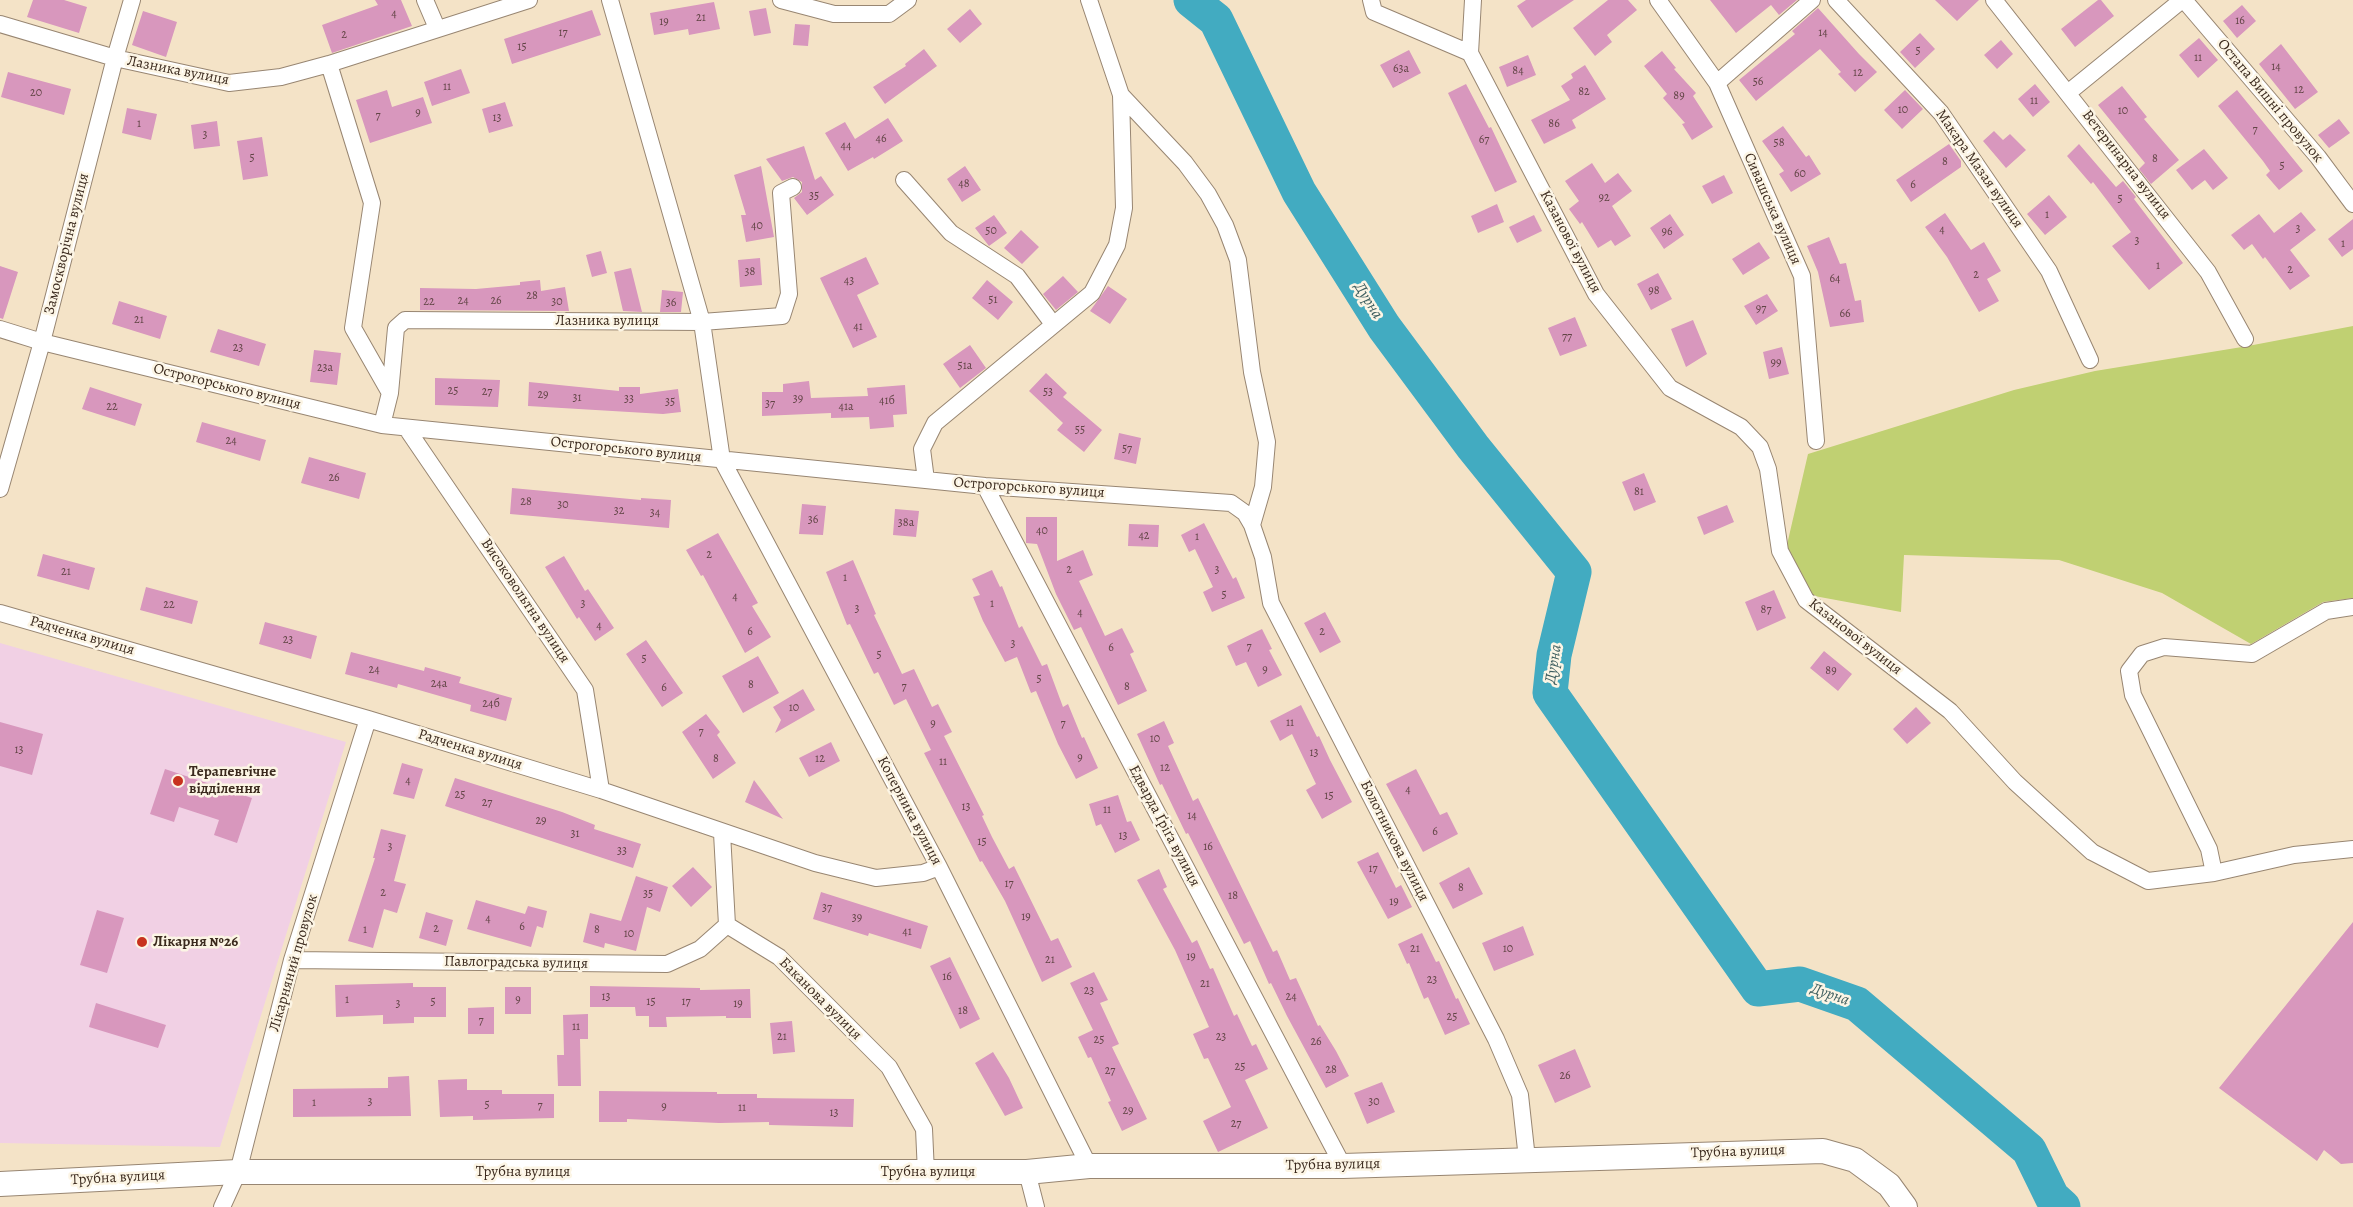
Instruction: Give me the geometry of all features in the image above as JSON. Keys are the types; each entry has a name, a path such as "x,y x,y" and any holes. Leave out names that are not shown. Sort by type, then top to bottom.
{"street":[{"name":"Замоскворічна вулиця","path":"0,489 42,342 115,58 132,0"},
{"path":"425,0 437,28"},
{"name":"Лазника вулиця","path":"0,24 115,58 229,83 281,78 529,0"},
{"name":"Коперника вулиця","path":"610,0 702,322 722,460 939,867 1089,1166"},
{"path":"781,0 834,14 889,14 908,0"},
{"path":"926,480 922,449 935,423 1092,293 1117,245 1124,208 1121,95 1089,0"},
{"path":"1371,0 1374,12 1470,53 1473,0"},
{"name":"Сивашська вулиця","path":"1658,0 1717,83 1802,276 1816,441"},
{"path":"1717,83 1812,0"},
{"name":"Макара Мазая вулиця","path":"1836,0 1941,113 2049,271 2090,360"},
{"name":"Ветеринарна вулиця","path":"1994,0 2069,92 2208,272 2245,339"},
{"name":"Остапа Вишні провулок","path":"2069,92 2183,0 2318,157 2353,204"},
{"name":"Казанової вулиця","path":"1470,53 1596,294 1670,388 1741,427 1760,447 1768,469 1780,550 1806,600 1950,710 2015,782 2092,852 2148,882 2214,873 2294,855 2353,849"},
{"path":"329,64 372,203 353,328 390,393"},
{"path":"1121,95 1185,163 1208,194 1226,225 1238,260 1252,372 1267,442 1263,487 1252,526"},
{"path":"904,180 951,233 1017,276 1053,324"},
{"name":"Лазника вулиця","path":"382,425 390,393 396,328 405,320 702,322 782,316 789,294 781,193 793,186"},
{"name":"Острогорського вулиця","path":"0,329 42,342 382,425 407,429 985,486 1231,503 1245,513 1252,526"},
{"name":"Високовольтна вулиця","path":"407,429 585,690 601,790"},
{"name":"Едварда Ґріґа вулиця","path":"985,486 1343,1166"},
{"name":"Болотникова вулиця","path":"1252,526 1263,557 1271,603 1500,1047 1520,1096 1527,1160"},
{"path":"2214,873 2209,849 2133,695 2129,671 2142,654 2164,647 2252,654 2326,610 2353,607"},
{"name":"Радченка вулиця","path":"0,612 368,719 601,790 815,864 876,878 923,873 939,867"},
{"name":"Лікарняний провулок","path":"222,1207 238,1172 292,960 368,719"},
{"path":"722,833 727,925"},
{"name":"Павлоградська вулиця","path":"292,960 667,964 700,949 727,925"},
{"name":"Баканова вулиця","path":"727,925 779,957 889,1067 924,1129 926,1173"},
{"name":"Трубна вулиця","path":"0,1184 238,1172 1028,1172 1089,1166 1343,1166 1823,1151 1855,1160 1889,1185 1904,1207"},
{"path":"1028,1172 1036,1207"}],"shaded area":[{"name":"Лікарня №26","path":"0,643 346,742 220,1147 0,1143"}],"green space":[{"path":"2353,326 2353,598 2323,602 2251,644 2162,593 2059,560 1904,555 1901,612 1809,595 1786,549 1808,454 2014,390 2095,371 2248,346"}],"building":[{"path":"33,0 64,0 87,7 79,33 27,17"},
{"path":"375,0 401,0 412,26 332,53 322,25 378,5"},
{"path":"1526,0 1574,0 1532,28 1517,6"},
{"path":"1608,0 1628,0 1637,10 1607,35 1612,42 1595,56 1573,28"},
{"path":"1710,0 1797,0 1779,15 1771,5 1736,33"},
{"path":"1935,0 1979,0 1957,21"},
{"path":"2098,0 2101,0 2114,16 2075,47 2061,29"},
{"path":"714,2 720,29 689,35 688,29 654,35 650,13"},
{"path":"2242,5 2256,21 2237,38 2223,21"},
{"path":"766,8 771,33 754,36 749,11"},
{"path":"1818,8 1877,72 1855,92 1838,74 1841,72 1820,49 1756,101 1739,80 1795,34 1792,31"},
{"path":"970,9 982,24 960,43 947,29"},
{"path":"592,10 601,35 512,64 504,39"},
{"path":"143,11 177,22 166,57 132,45"},
{"path":"795,24 810,25 808,46 793,45"},
{"path":"1920,33 1935,49 1915,68 1900,52"},
{"path":"2199,38 2218,60 2198,78 2179,55"},
{"path":"2001,40 2013,54 1997,69 1984,55"},
{"path":"2281,44 2318,92 2295,109 2259,64"},
{"path":"924,49 937,66 885,104 873,87 906,66 905,64"},
{"path":"1409,50 1421,73 1393,88 1380,65"},
{"path":"1662,51 1676,68 1674,69 1696,93 1693,96 1713,127 1692,140 1682,124 1685,123 1663,98 1667,94 1644,66"},
{"path":"1528,55 1536,75 1507,87 1499,67"},
{"path":"1585,65 1606,99 1572,120 1576,128 1544,144 1531,120 1570,100 1561,86 1573,78 1571,74"},
{"path":"461,69 470,93 432,106 424,82"},
{"path":"8,72 71,89 64,115 1,97"},
{"path":"1466,84 1489,128 1491,127 1517,182 1495,192 1448,93"},
{"path":"2035,84 2050,102 2033,117 2018,99"},
{"path":"2122,86 2147,117 2144,119 2179,160 2151,184 2139,169 2145,163 2098,105"},
{"path":"387,90 392,107 423,97 432,123 370,143 356,100"},
{"path":"1905,90 1923,109 1902,129 1884,110"},
{"path":"2237,90 2303,171 2279,190 2266,175 2270,171 2263,161 2218,106"},
{"path":"505,102 513,126 489,133 482,109"},
{"path":"127,108 157,114 151,140 122,133"},
{"path":"888,118 903,141 874,159 873,157 848,171 825,133 845,122 855,139"},
{"path":"2339,119 2350,133 2329,148 2318,135"},
{"path":"217,121 220,146 194,149 191,125"},
{"path":"1783,126 1806,157 1809,155 1821,174 1791,192 1779,174 1784,171 1762,141"},
{"path":"1994,131 2003,140 2010,134 2026,150 2006,168 1983,141"},
{"path":"262,137 268,176 243,180 237,141"},
{"path":"1949,144 1961,161 1961,167 1911,202 1896,180"},
{"path":"2079,144 2116,187 2123,181 2136,197 2134,199 2183,263 2149,290 2112,246 2131,232 2093,182 2091,184 2067,156"},
{"path":"804,146 815,180 821,176 834,195 807,215 794,198 802,192 802,182 793,177 782,181 766,159"},
{"path":"2204,149 2228,178 2213,190 2205,180 2192,190 2176,170"},
{"path":"1592,163 1605,183 1618,173 1632,191 1612,206 1631,236 1615,246 1611,240 1598,248 1582,222 1580,224 1569,209 1579,201 1565,181"},
{"path":"761,166 774,237 746,242 741,215 746,215 734,175"},
{"path":"965,166 981,190 962,202 947,179"},
{"path":"1724,175 1733,193 1712,204 1702,186"},
{"path":"2049,195 2067,217 2045,235 2027,214"},
{"path":"1497,204 1504,222 1478,233 1471,216"},
{"path":"2301,212 2316,230 2290,250 2310,276 2290,290 2265,257 2263,259 2252,244 2244,250 2231,235 2259,214 2274,233"},
{"path":"1945,213 1971,250 1984,242 2001,271 1987,279 1999,301 1979,312 1947,257 1925,227"},
{"path":"1670,214 1684,235 1664,249 1650,228"},
{"path":"994,215 1007,233 989,246 975,228"},
{"path":"1534,215 1542,231 1517,243 1509,227"},
{"path":"2353,219 2353,249 2342,257 2328,239"},
{"path":"1021,230 1039,247 1022,264 1004,248"},
{"path":"1829,237 1840,264 1846,263 1855,301 1861,300 1864,322 1830,327 1818,272 1807,246"},
{"path":"1759,242 1770,258 1743,275 1732,259"},
{"path":"601,251 607,273 592,277 586,255"},
{"path":"866,257 879,284 857,295 877,337 853,348 820,278"},
{"path":"760,258 762,285 740,287 738,260"},
{"path":"0,266 18,272 3,319 0,318"},
{"path":"631,268 642,312 623,311 614,272"},
{"path":"1658,273 1672,299 1651,310 1637,284"},
{"path":"1063,276 1078,292 1056,310 1043,294"},
{"path":"540,280 541,291 565,287 569,311 420,310 420,288 476,289 520,285 520,282"},
{"path":"987,280 1013,302 998,320 972,298"},
{"path":"1108,286 1127,299 1110,324 1090,311"},
{"path":"662,290 683,292 681,312 660,312"},
{"path":"1767,294 1778,311 1756,325 1744,306"},
{"path":"119,301 167,316 160,339 112,324"},
{"path":"1575,317 1587,346 1560,356 1548,328"},
{"path":"1693,320 1707,354 1686,367 1671,329"},
{"path":"218,329 266,344 259,366 210,352"},
{"path":"970,345 986,368 960,388 943,364"},
{"path":"1782,347 1789,374 1769,379 1763,352"},
{"path":"314,350 341,353 337,385 310,382"},
{"path":"1046,373 1067,393 1063,397 1102,430 1084,452 1057,430 1063,423 1029,391"},
{"path":"435,378 500,380 498,407 435,405"},
{"path":"809,381 811,398 868,396 867,388 905,385 907,414 893,415 894,427 870,429 869,417 831,418 831,413 762,416 762,392 783,392 783,384"},
{"path":"529,382 619,391 619,387 640,387 640,394 678,389 681,412 663,414 528,406"},
{"path":"90,387 142,404 135,426 82,409"},
{"path":"202,422 266,440 260,461 196,442"},
{"path":"1119,433 1141,438 1136,464 1114,459"},
{"path":"309,457 366,473 359,499 301,483"},
{"path":"1644,473 1656,502 1634,511 1622,482"},
{"path":"512,488 641,500 641,498 671,500 669,528 510,514"},
{"path":"802,504 826,506 823,535 799,534"},
{"path":"1727,505 1734,522 1704,535 1697,517"},
{"path":"895,509 919,511 916,537 893,535"},
{"path":"1026,517 1057,517 1057,561 1083,550 1093,575 1079,581 1105,636 1122,628 1134,652 1130,654 1147,691 1118,705 1081,627 1074,630 1056,594 1037,544 1026,543"},
{"path":"1204,523 1233,579 1236,577 1245,598 1212,612 1203,592 1213,587 1195,549 1189,552 1181,535"},
{"path":"1129,524 1159,525 1158,547 1128,546"},
{"path":"718,533 758,603 752,606 771,637 745,653 703,575 701,576 686,550"},
{"path":"43,554 95,568 89,590 37,576"},
{"path":"564,556 585,591 588,589 614,628 595,641 579,617 577,619 545,567"},
{"path":"853,560 876,614 874,615 902,674 914,669 932,707 938,704 952,732 944,736 984,815 982,816 992,837 1009,869 1014,866 1051,941 1058,938 1072,967 1042,982 1005,901 982,861 980,862 924,753 931,750 906,699 894,705 878,672 874,674 850,624 847,625 826,572"},
{"path":"992,570 1000,587 1002,586 1019,628 1022,626 1042,666 1047,664 1063,707 1068,704 1082,738 1084,737 1098,768 1076,779 1058,744 1036,691 1031,693 1017,657 1005,662 983,621 973,597 980,595 972,579"},
{"path":"146,587 198,601 192,624 140,610"},
{"path":"1774,590 1786,618 1757,631 1745,602"},
{"path":"1325,612 1341,642 1320,653 1304,623"},
{"path":"265,622 317,636 311,659 259,644"},
{"path":"1262,629 1272,649 1269,650 1282,675 1258,687 1246,662 1236,666 1227,646"},
{"path":"646,640 683,693 662,707 626,654"},
{"path":"1824,651 1852,674 1838,691 1810,668"},
{"path":"351,652 424,671 425,667 461,677 459,683 512,698 506,721 470,711 471,705 398,684 397,688 345,674"},
{"path":"758,656 779,693 743,713 722,676"},
{"path":"803,689 815,710 775,733 781,720 773,707"},
{"path":"1301,705 1317,737 1319,736 1352,802 1322,819 1306,790 1316,784 1292,734 1280,741 1270,721"},
{"path":"1916,707 1931,723 1907,744 1893,729"},
{"path":"706,714 720,732 717,735 736,763 713,779 682,732"},
{"path":"1164,721 1174,743 1168,746 1193,801 1198,798 1273,952 1277,950 1290,980 1296,978 1318,1026 1320,1025 1349,1076 1326,1088 1271,983 1269,984 1250,941 1244,944 1188,833 1186,834 1162,784 1160,785 1137,734"},
{"path":"0,722 43,734 32,775 0,766"},
{"path":"831,742 840,761 809,777 799,758"},
{"path":"402,763 423,769 414,799 393,794"},
{"path":"165,769 252,798 237,843 214,835 219,820 179,807 174,822 150,814"},
{"path":"1416,769 1440,815 1447,812 1458,834 1423,852 1386,784"},
{"path":"455,778 562,812 595,825 594,829 641,844 633,868 445,806"},
{"path":"754,780 783,819 745,802"},
{"path":"1118,795 1127,822 1131,821 1140,840 1115,853 1101,824 1096,826 1089,804"},
{"path":"381,829 406,835 394,881 406,884 397,913 384,909 373,948 348,941 375,858 373,858"},
{"path":"1378,852 1396,888 1401,885 1412,907 1388,919 1357,862"},
{"path":"693,867 712,887 691,907 672,886"},
{"path":"1469,867 1483,894 1453,909 1439,883"},
{"path":"1159,869 1167,887 1163,889 1192,943 1197,940 1210,969 1213,968 1234,1016 1237,1014 1252,1046 1256,1044 1268,1069 1245,1080 1268,1128 1218,1152 1203,1121 1231,1107 1208,1058 1204,1059 1193,1034 1209,1027 1175,950 1137,880"},
{"path":"636,876 668,887 660,912 647,907 636,951 605,943 604,948 583,942 590,913 621,921"},
{"path":"821,892 928,926 921,949 869,933 868,936 813,919"},
{"path":"476,900 525,914 528,906 547,911 543,928 537,926 531,947 467,929"},
{"path":"97,910 124,918 107,973 80,965"},
{"path":"426,912 453,920 446,946 419,938"},
{"path":"2353,922 2353,1163 2341,1164 2324,1150 2317,1161 2219,1088"},
{"path":"1523,926 1534,955 1494,971 1482,943"},
{"path":"1422,933 1436,962 1439,961 1456,999 1458,998 1470,1024 1445,1035 1428,997 1424,999 1409,963 1407,964 1398,944"},
{"path":"950,957 980,1019 960,1029 930,966"},
{"path":"1094,972 1108,1000 1100,1003 1119,1044 1112,1047 1147,1119 1122,1131 1108,1102 1111,1101 1091,1057 1088,1058 1078,1037 1093,1030 1070,983"},
{"path":"413,983 413,987 446,987 446,1017 414,1017 414,1023 383,1024 383,1015 336,1017 335,985"},
{"path":"590,986 700,988 700,990 750,989 751,1018 726,1018 726,1016 666,1017 667,1027 649,1027 649,1016 636,1016 635,1007 590,1007"},
{"path":"505,987 531,987 531,1014 505,1014"},
{"path":"96,1003 166,1025 158,1048 89,1027"},
{"path":"494,1007 494,1034 468,1034 468,1008"},
{"path":"588,1014 588,1039 580,1039 581,1086 558,1086 557,1055 564,1055 563,1015"},
{"path":"792,1021 795,1052 773,1054 770,1023"},
{"path":"1575,1049 1591,1087 1555,1103 1538,1065"},
{"path":"993,1052 1009,1078 1023,1108 1005,1116 975,1063"},
{"path":"409,1076 411,1116 293,1117 293,1089 388,1088 388,1077"},
{"path":"467,1079 467,1090 502,1090 502,1094 554,1094 554,1118 473,1120 473,1116 440,1117 438,1080"},
{"path":"1382,1082 1395,1112 1367,1124 1354,1093"},
{"path":"599,1091 717,1092 717,1094 757,1094 757,1098 854,1099 853,1127 769,1125 769,1122 719,1123 627,1119 627,1122 599,1122"}],"waterway":[{"name":"Дурна","path":"1191,0 1216,20 1299,192 1384,327 1473,447 1574,572 1554,655 1550,693 1758,989 1800,984 1857,1004 2029,1150 2052,1197 2063,1207"}],"place":[{"name":"Терапевгічне відділення","path":"178,781"},
{"name":"Лікарня №26","path":"142,942"}]}
